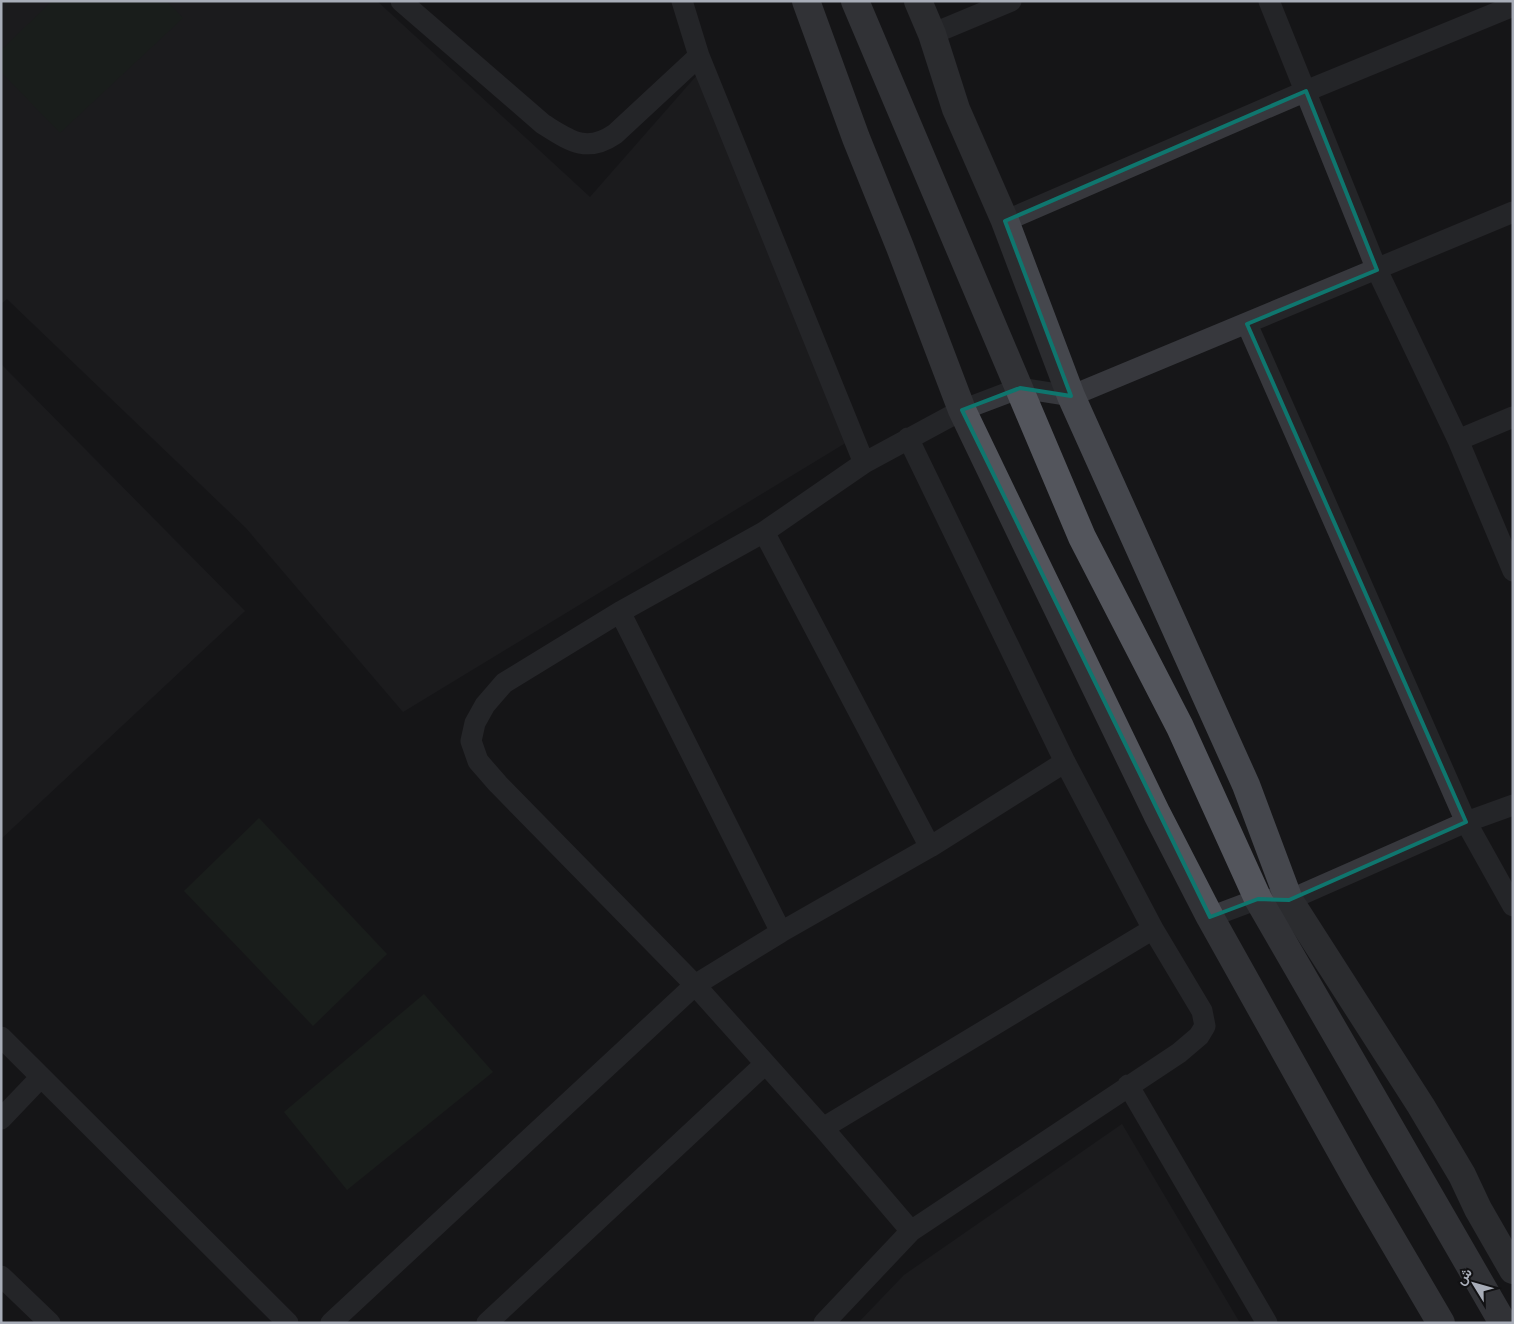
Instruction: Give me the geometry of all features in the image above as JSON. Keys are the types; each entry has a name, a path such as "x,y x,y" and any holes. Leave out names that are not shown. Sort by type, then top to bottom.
{"main road":[{"path":"806,1 856,138 962,410 1157,814 1210,917 1356,1180 1441,1323"},
{"path":"855,1 1082,537 1180,726 1258,899 1503,1323"}],"street":[{"path":"401,1 543,124 569,140 587,144 603,142 615,134 699,56"},
{"path":"682,1 699,56 864,463"},
{"path":"918,1 932,34 956,109 1005,221 1071,396 1246,785 1289,900 1421,1106 1462,1175 1478,1209 1513,1270"},
{"path":"932,34 1011,1"},
{"path":"1269,1 1377,270 1458,440 1513,571"},
{"path":"1005,221 1306,91 1513,6"},
{"path":"911,1231 823,1128 695,985 498,784 478,761 471,741 475,723 485,705 504,683 620,612 764,532 864,463 962,410 1020,388 1071,396 1248,324 1513,212"},
{"path":"1248,324 1466,822 1513,906"},
{"path":"1458,440 1513,417"},
{"path":"824,1323 911,1231 1128,1085 1179,1053 1199,1036 1205,1026 1202,1011 1153,929 1065,762 908,438"},
{"path":"764,532 930,847"},
{"path":"620,612 781,932"},
{"path":"331,1323 695,985 781,932 930,847 1065,762"},
{"path":"1210,917 1258,899 1289,900 1466,822 1513,805"},
{"path":"823,1128 1153,929"},
{"path":"1,1037 288,1323"},
{"path":"487,1323 765,1064"},
{"path":"1,1119 42,1078"},
{"path":"1128,1085 1267,1323"},
{"path":"1,1276 50,1323"}],"highlighted area":[{"path":"1306,91 1377,270 1247,324 1466,822 1289,900 1258,899 1210,917 962,410 1020,388 1071,396 1005,221"}],"shaded area":[{"path":"1,1 377,1 590,197 698,74 857,436 403,712 246,528 7,299 1,304"},
{"path":"52,1 167,1 183,18 60,133 1,72 1,50"},
{"path":"1,364 245,611 1,839"},
{"path":"259,818 387,954 313,1026 184,891"},
{"path":"424,994 493,1072 347,1190 284,1112"},
{"path":"1122,1124 1240,1323 858,1323 904,1275"}]}
